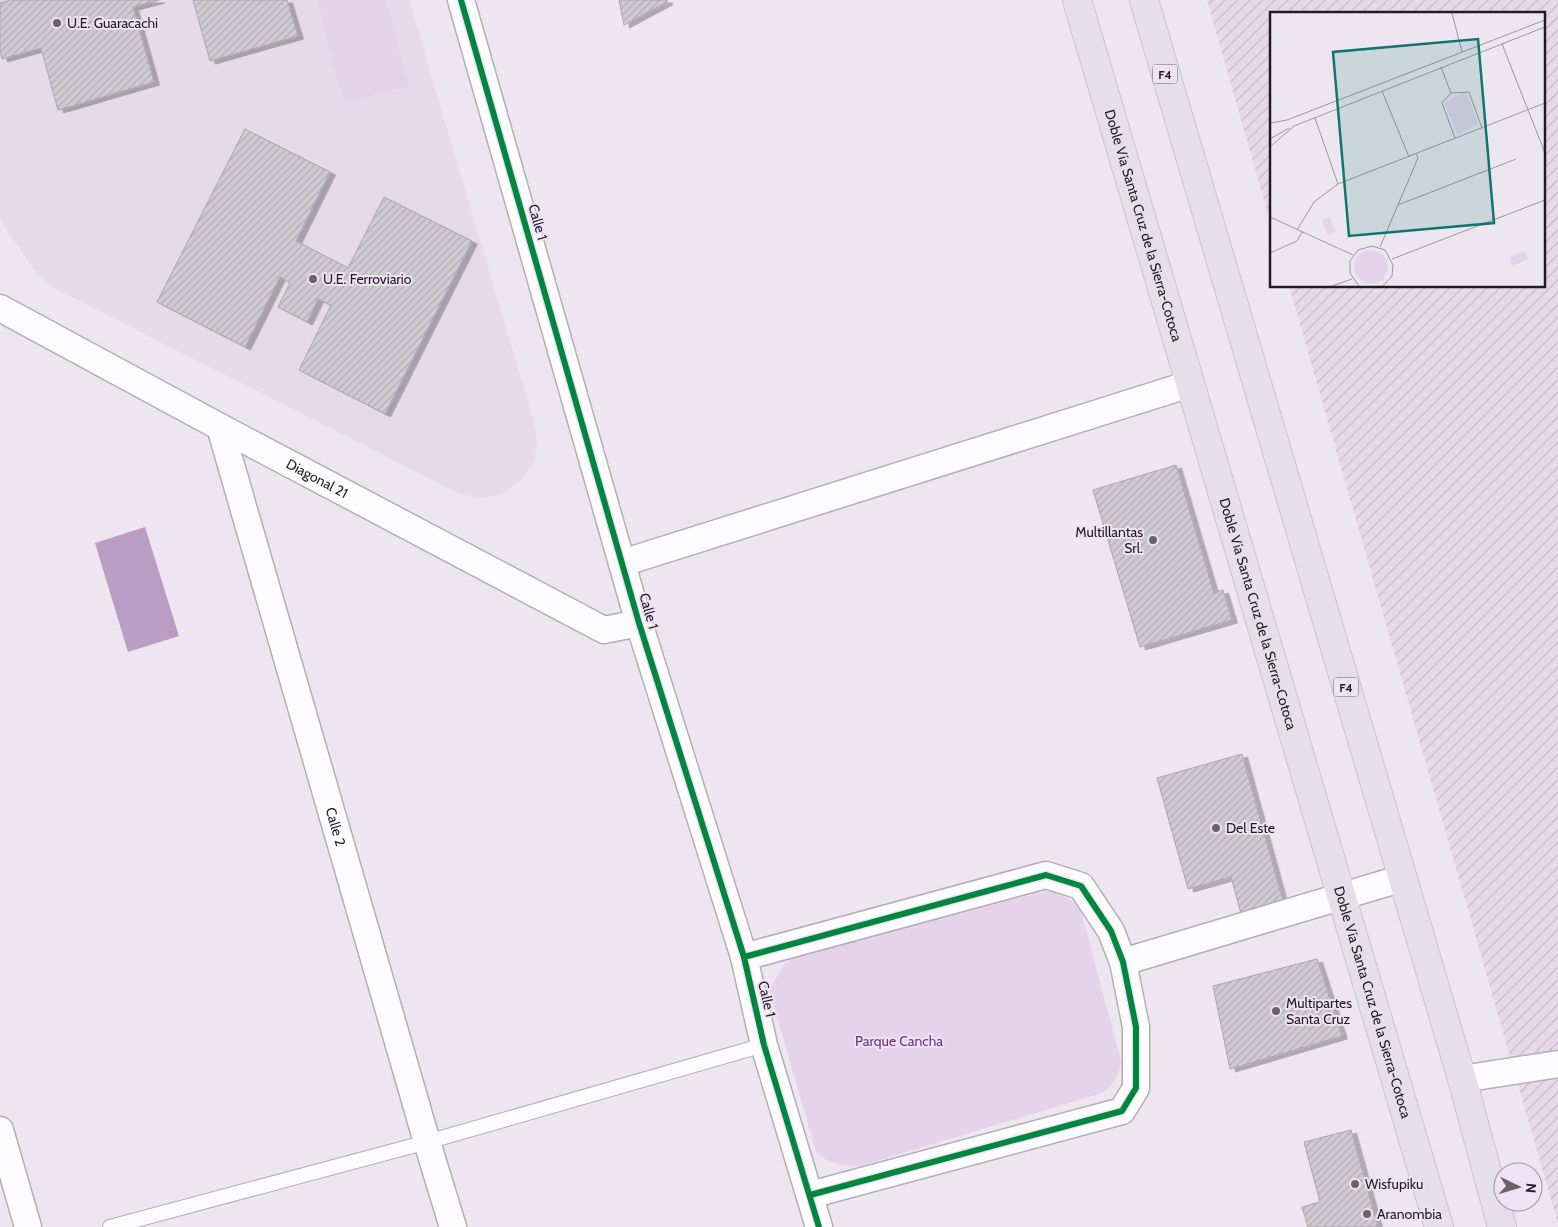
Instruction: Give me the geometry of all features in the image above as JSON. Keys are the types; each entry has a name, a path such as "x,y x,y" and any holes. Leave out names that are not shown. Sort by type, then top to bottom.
{"highway":[{"name":"Doble Vía Santa Cruz de la Sierra-Cotoca","path":"1077,0 1439,1227"},
{"name":"F4","path":"1144,0 1462,1079 1502,1227"}],"street":[{"name":"Calle 1","path":"461,0 639,624 744,957 764,1045 820,1227"},
{"name":"Diagonal 21","path":"0,308 220,427 604,630 639,624"},
{"path":"622,563 1190,384"},
{"name":"Calle 2","path":"220,427 453,1227"},
{"path":"744,957 1046,875 1081,886 1111,931 1123,962 1136,1027 1136,1088 1122,1111 810,1195"},
{"path":"1123,962 1403,878"},
{"path":"1462,1079 1558,1064"},
{"path":"0,1130 28,1227"}],"lane":[{"path":"110,1227 427,1142 764,1045"}],"shaded area":[{"path":"0,0 409,0 535,426 537,445 533,465 520,481 502,494 481,498 461,494 53,288 36,273 0,220"},
{"path":"1207,0 1558,0 1558,1224 1543,1172 1543,1162 1540,1162 1290,288 1546,288 1546,12 1270,12 1270,221"},
{"path":"145,527 179,636 128,652 95,543"}],"green space":[{"path":"317,0 386,0 409,86 344,103"},
{"name":"Parque Cancha","path":"1050,890 1067,898 1081,911 1121,1061 1118,1075 1113,1083 1102,1093 860,1166 836,1164 816,1152 769,989 785,964 796,957"}],"building":[{"path":"11,0 159,0 133,7 154,82 58,110 41,48 2,59 0,50 0,3"},
{"path":"193,0 287,0 298,36 210,61"},
{"path":"619,0 667,0 667,2 624,25"},
{"path":"245,129 330,172 296,241 348,268 384,197 472,241 385,414 299,370 331,305 318,299 307,322 278,307 290,283 280,277 245,347 157,302"},
{"name":"Multillantas Srl.","path":"1176,465 1214,593 1223,590 1232,620 1140,647 1093,490"},
{"name":"Del Este","path":"1242,754 1284,905 1242,917 1231,877 1188,889 1157,778"},
{"name":"Multipartes Santa Cruz","path":"1317,959 1342,1036 1230,1069 1213,986"},
{"path":"1351,1130 1378,1227 1308,1227 1302,1207 1320,1202 1304,1142"}],"cycle path":[{"path":"461,0 639,623 744,957 764,1045 819,1227"},
{"path":"744,957 1046,875 1081,886 1111,931 1123,962 1136,1027 1136,1088 1122,1111 810,1195"}],"place":[{"name":"U.E. Guaracachi","path":"57,23"},
{"name":"U.E. Ferroviario","path":"313,279"},
{"name":"Multillantas Srl.","path":"1153,540"},
{"name":"Del Este","path":"1216,828"},
{"name":"Multipartes Santa Cruz","path":"1276,1011"},
{"name":"Wisfupiku","path":"1355,1184"},
{"name":"Aranombia","path":"1367,1214"}]}
